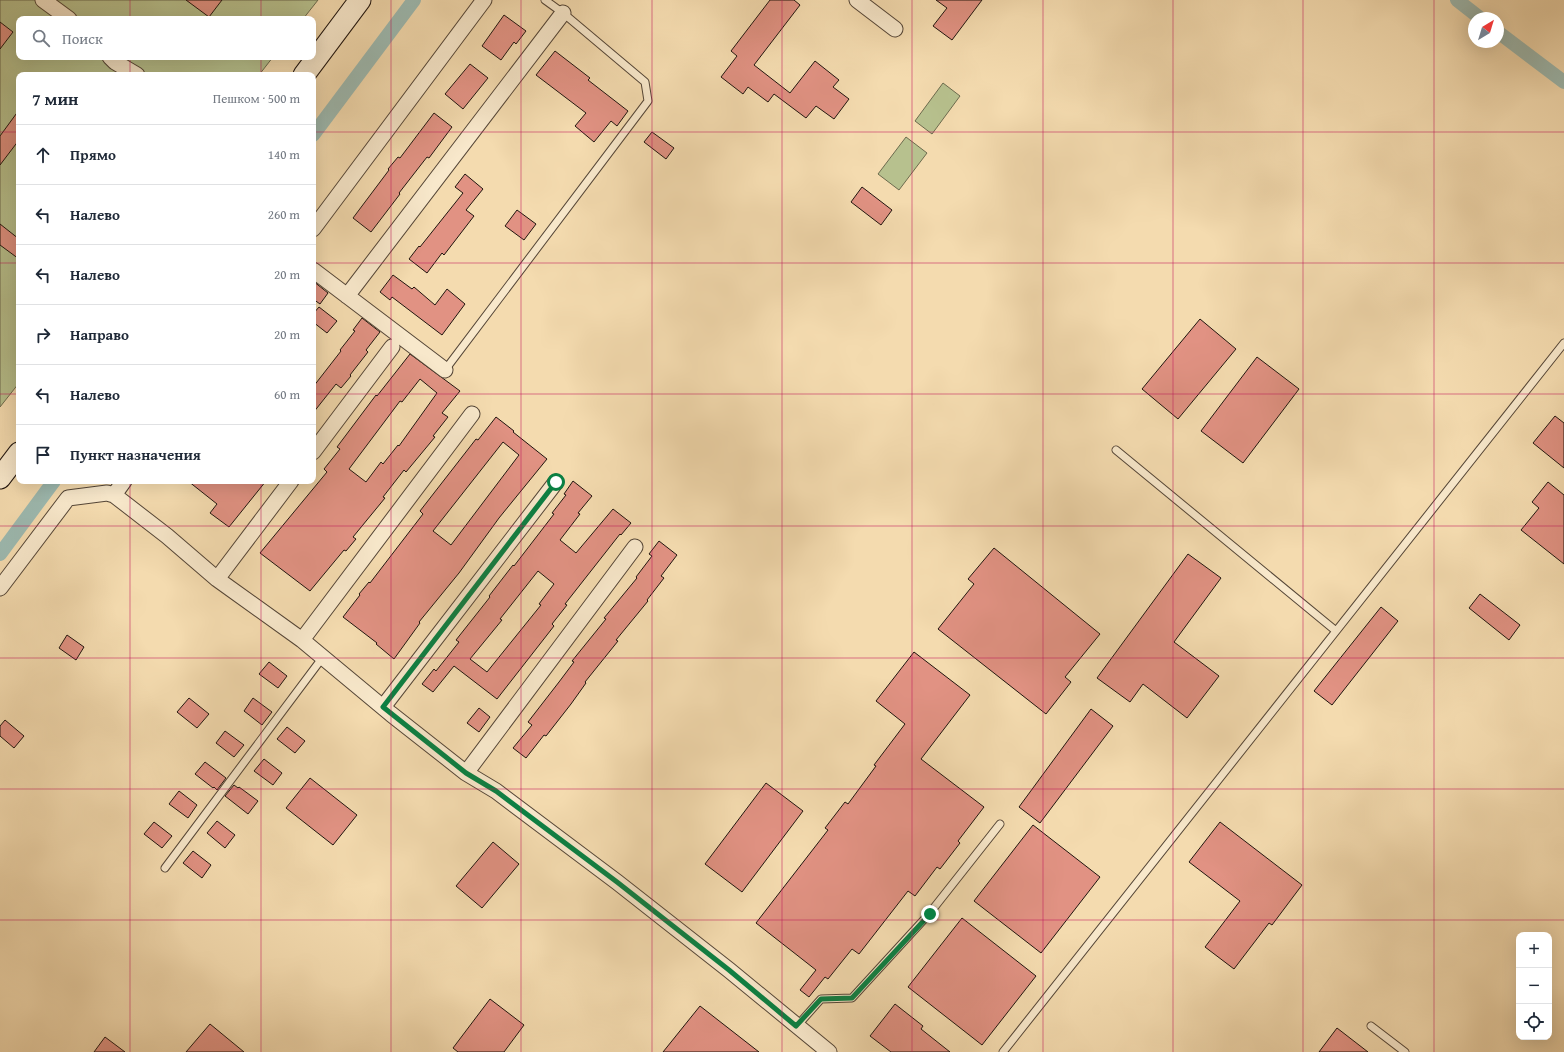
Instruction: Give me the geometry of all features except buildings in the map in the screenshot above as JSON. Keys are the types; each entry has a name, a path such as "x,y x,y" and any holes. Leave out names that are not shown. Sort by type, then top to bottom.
{"main road":[{"path":"316,59 360,0"},
{"path":"306,72 315,60"},
{"path":"0,478 16,457"}],"street":[{"path":"43,0 65,16"},
{"path":"316,225 484,0"},
{"path":"857,0 895,29"},
{"path":"347,296 563,13"},
{"path":"113,60 132,72"},
{"path":"316,272 445,370"},
{"path":"316,448 392,347"},
{"path":"302,640 472,414"},
{"path":"383,707 556,482"},
{"path":"114,495 122,484"},
{"path":"217,579 289,484"},
{"path":"0,588 68,498 107,493 114,495 167,536 217,579 302,640 466,773 496,791 617,882 729,970 829,1052"},
{"path":"466,773 635,547"}],"lane":[{"path":"445,370 648,101 646,82 563,13 545,0"},
{"path":"1003,1052 1564,343"},
{"path":"1116,450 1336,631"},
{"path":"165,868 323,657"},
{"path":"796,1026 821,999 852,998 930,914 1000,824"},
{"path":"1371,1026 1405,1052"}],"green space":[{"path":"0,0 318,0 305,16 16,16 16,60 271,60 261,72 16,72 16,387 0,407"},
{"path":"943,83 960,96 932,134 915,121"},
{"path":"906,137 927,153 899,190 878,174"}],"waterway":[{"path":"316,131 414,0"},
{"path":"1457,0 1472,12"},
{"path":"1504,37 1564,82"},
{"path":"0,554 52,484"}],"route":[{"path":"556,482 383,707 466,773 496,791 617,882 729,970 796,1026 821,999 852,998 930,914"}]}
